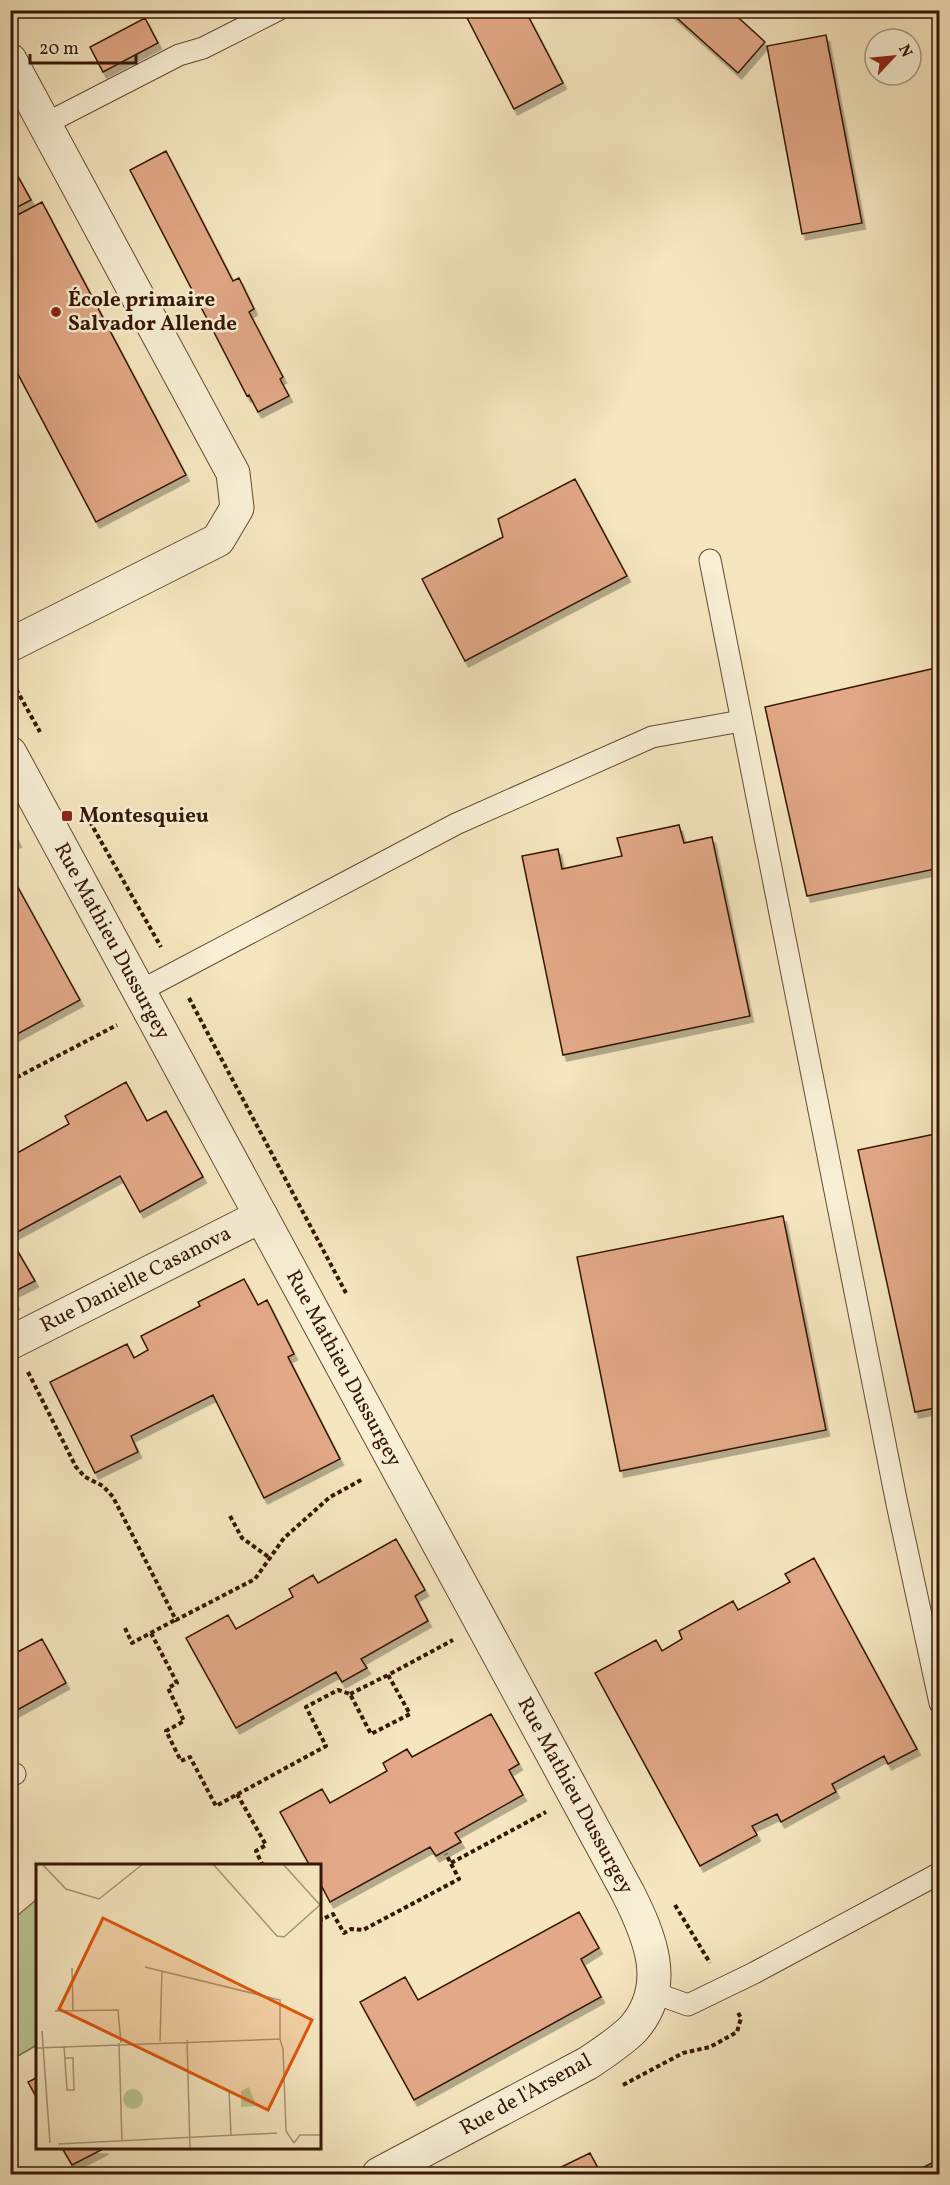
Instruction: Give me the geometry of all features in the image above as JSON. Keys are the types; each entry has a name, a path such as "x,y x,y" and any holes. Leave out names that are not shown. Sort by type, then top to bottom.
{"street":[{"path":"10,60 233,473 237,508 218,540 10,645"},
{"name":"Rue Mathieu Dussurgey","path":"10,753 628,1893 653,1953 652,1992"},
{"name":"Rue Danielle Casanova","path":"11,1343 261,1216"},
{"name":"Rue de l'Arsenal","path":"379,2175 588,2063 633,2029 646,2008 652,1992"}],"lane":[{"path":"45,124 178,55 203,48 278,10"},
{"path":"710,560 939,1702"},
{"path":"140,991 456,824 652,737 741,721"},
{"path":"652,1992 688,2005 754,1973 939,1873"}],"path":[{"path":"10,686 16,689"},
{"path":"10,1081 120,1023"},
{"path":"11,1343 76,1467 86,1478 103,1485 113,1497 176,1620"},
{"path":"124,1628 132,1643 255,1579 284,1538 330,1497 367,1477"},
{"path":"230,1516 242,1538 270,1558"},
{"path":"152,1633 177,1683 168,1688 184,1721 166,1731 181,1761 190,1757 216,1806 326,1746 306,1707 338,1690 350,1694 371,1734 410,1714 388,1675"},
{"path":"350,1694 454,1639"},
{"path":"237,1794 266,1845 256,1851 262,1864"},
{"path":"451,1863 547,1812"},
{"path":"321,1920 333,1914 344,1934 351,1929 363,1930 459,1879 446,1854"}],"green space":[{"path":"36,1900 36,2046 11,2060 11,1921"}],"building":[{"path":"463,10 525,10 563,83 514,109"},
{"path":"668,10 730,10 765,42 738,73"},
{"path":"145,18 158,43 103,72 90,47"},
{"path":"826,35 862,223 802,234 767,46"},
{"path":"166,151 233,281 239,278 254,309 249,312 283,377 280,379 289,396 258,412 249,395 247,396 130,170"},
{"path":"10,162 31,200 10,211"},
{"name":"École primaire Salvador Allende","path":"42,202 186,475 96,522 10,359 10,219"},
{"path":"575,479 627,576 465,661 422,579 503,537 498,519"},
{"path":"940,667 940,868 807,896 765,707"},
{"path":"679,825 684,843 712,837 750,1016 563,1055 522,856 558,849 562,869 622,856 617,838"},
{"path":"10,828 18,841 10,845"},
{"path":"10,873 80,1000 10,1038"},
{"path":"126,1082 147,1121 166,1111 203,1177 140,1212 120,1176 10,1236 10,1153 12,1156 69,1124 65,1116"},
{"path":"940,1133 940,1407 915,1412 858,1150"},
{"path":"783,1216 826,1430 620,1471 577,1257"},
{"path":"10,1238 35,1281 11,1293 16,1304 10,1307"},
{"path":"244,1279 258,1305 267,1300 294,1354 288,1357 340,1459 264,1498 213,1395 131,1436 138,1452 95,1473 50,1382 127,1344 134,1358 148,1350 141,1336 200,1306 198,1302"},
{"path":"396,1539 425,1590 415,1596 428,1621 361,1659 367,1668 342,1682 336,1672 236,1728 186,1638 228,1615 236,1629 293,1597 289,1589 313,1575 318,1583"},
{"path":"814,1558 917,1749 888,1764 884,1756 832,1784 836,1792 781,1822 777,1814 752,1826 757,1835 700,1866 595,1673 656,1640 662,1651 682,1639 679,1631 733,1601 738,1610 790,1582 785,1574"},
{"path":"42,1639 66,1683 10,1714 10,1656"},
{"path":"491,1714 519,1764 509,1770 523,1795 455,1833 461,1842 436,1856 430,1847 330,1902 321,1885 321,1864 309,1864 280,1812 322,1789 330,1803 387,1771 383,1763 407,1749 412,1757"},
{"path":"579,1912 599,1948 581,1959 601,1997 414,2100 360,2002 405,1977 418,2000"},
{"path":"36,2078 36,2096 28,2082"},
{"path":"63,2149 103,2149 72,2165"},
{"path":"590,2153 601,2174 547,2174"},
{"path":"940,2159 940,2174 910,2174"}],"place":[{"name":"École primaire Salvador Allende","path":"56,312"},
{"name":"Montesquieu","path":"67,816"}]}
